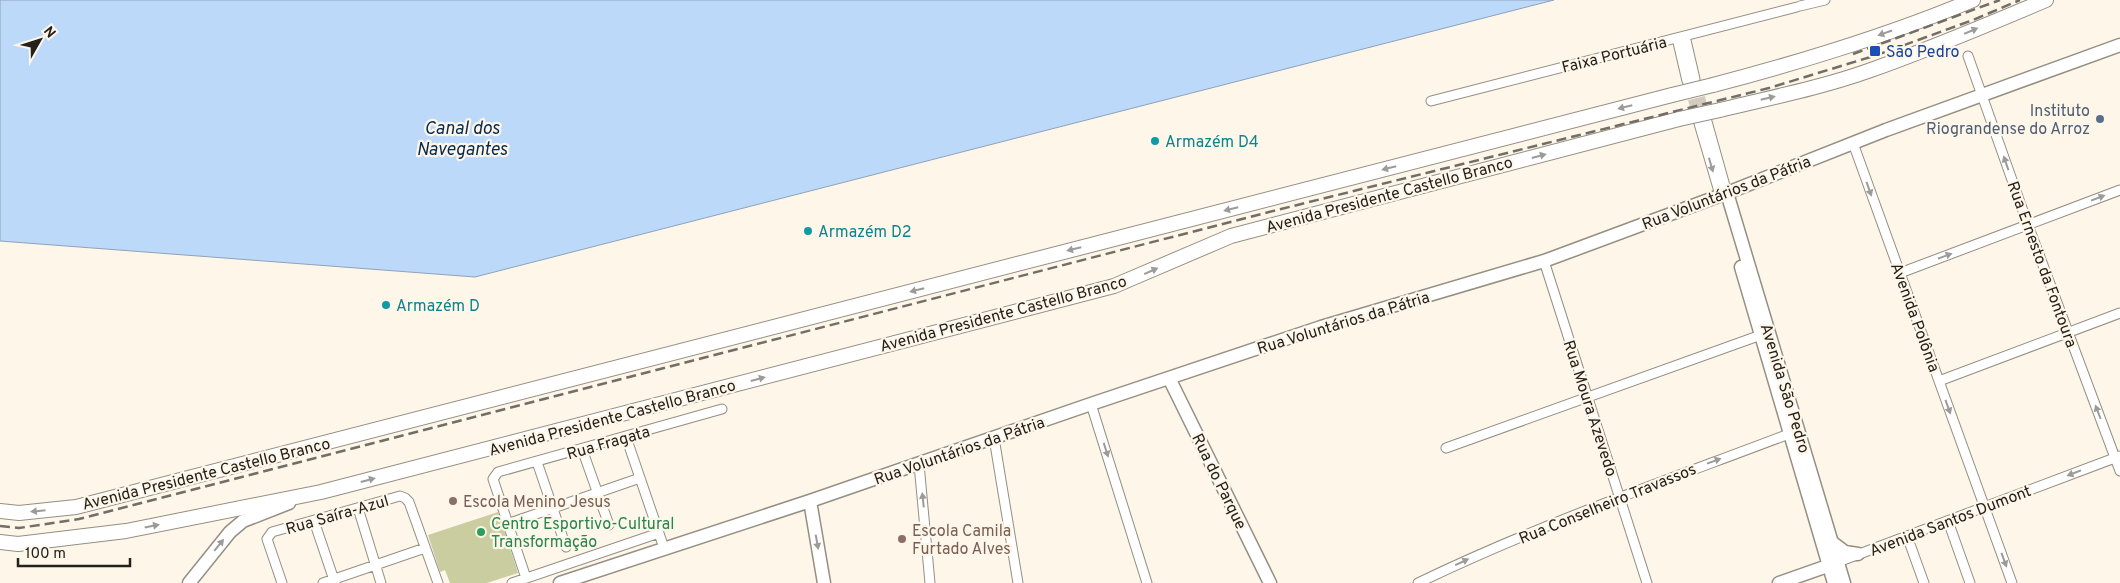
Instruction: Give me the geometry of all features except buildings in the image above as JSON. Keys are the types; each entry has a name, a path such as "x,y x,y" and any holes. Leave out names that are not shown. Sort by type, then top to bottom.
{"main road":[{"name":"Avenida Presidente Castello Branco","path":"0,511 19,513 76,507 1672,95 1764,71 1873,37 1973,0"},
{"name":"Avenida Presidente Castello Branco","path":"0,542 18,544 126,531 321,492 1114,286 1231,236 1678,119 1802,90 1866,72 2046,0"},
{"name":"Rua Voluntários da Pátria","path":"560,583 810,501 1321,327 1544,261 1724,194 1853,143 2120,45"},
{"name":"Avenida São Pedro","path":"1724,194 1761,335 1832,543 1834,583"},
{"name":"Avenida São Pedro","path":"1724,194 1834,564 1844,583"},
{"name":"Rua do Parque","path":"1169,378 1270,583"},
{"path":"189,583 230,532 243,521 321,492"},
{"path":"810,501 824,583"},
{"path":"1832,543 1845,552 1858,554"},
{"name":"Avenida Santos Dumont","path":"1779,583 1834,564"}],"street":[{"name":"Faixa Portuária","path":"1432,100 1825,0"},
{"path":"1681,37 1691,80"},
{"name":"Rua Ernesto da Fontoura","path":"1968,56 2068,333 2118,457 2120,471"},
{"path":"1702,119 1724,194"},
{"name":"Avenida Polônia","path":"1853,143 2012,583"},
{"path":"1900,273 2120,190"},
{"name":"Rua Moura Azevedo","path":"1544,261 1647,583"},
{"path":"1939,381 2120,313"},
{"path":"1446,448 1761,335"},
{"path":"1091,404 1148,583"},
{"name":"Rua Fragata","path":"507,524 493,480 494,475 722,409"},
{"name":"Rua Conselheiro Travassos","path":"1418,583 1464,560 1619,496 1794,432"},
{"path":"626,437 664,548"},
{"path":"994,438 1018,583"},
{"path":"582,449 609,525"},
{"name":"Avenida Santos Dumont","path":"1834,564 2118,457"},
{"path":"537,462 566,547"},
{"path":"919,464 930,583"},
{"path":"526,578 507,524 640,478"},
{"path":"1969,513 1976,504 1978,490"},
{"name":"Rua Saíra-Azul","path":"282,583 267,539 272,532 400,496 409,502 425,548"},
{"path":"358,508 381,583"},
{"path":"314,521 335,581"},
{"path":"1948,521 1970,583"},
{"path":"512,583 659,533"},
{"path":"1907,536 1924,583"},
{"path":"323,583 335,581 425,548 438,583"}],"green space":[{"path":"498,512 518,573 487,583 450,583 445,570 440,572 428,535"}],"water":[{"name":"Canal dos Navegantes","path":"0,0 1554,0 475,277 0,241"}],"tunnel":[{"path":"1697,84 1706,118"},
{"path":"1689,86 1698,120"}],"railway":[{"path":"1853,54 2000,0"},
{"path":"0,526 19,528 79,519 1269,212 1769,88 1877,55 1973,20 2020,0"}],"place":[{"name":"São Pedro","path":"1875,51"},
{"name":"Instituto Riograndense do Arroz","path":"2100,119"},
{"name":"Armazém D4","path":"1155,141"},
{"name":"Armazém D2","path":"808,231"},
{"name":"Armazém D","path":"386,305"},
{"name":"Escola Menino Jesus","path":"453,501"},
{"name":"Centro Esportivo-Cultural Transformação","path":"481,532"},
{"name":"Escola Camila Furtado Alves","path":"902,539"}]}
